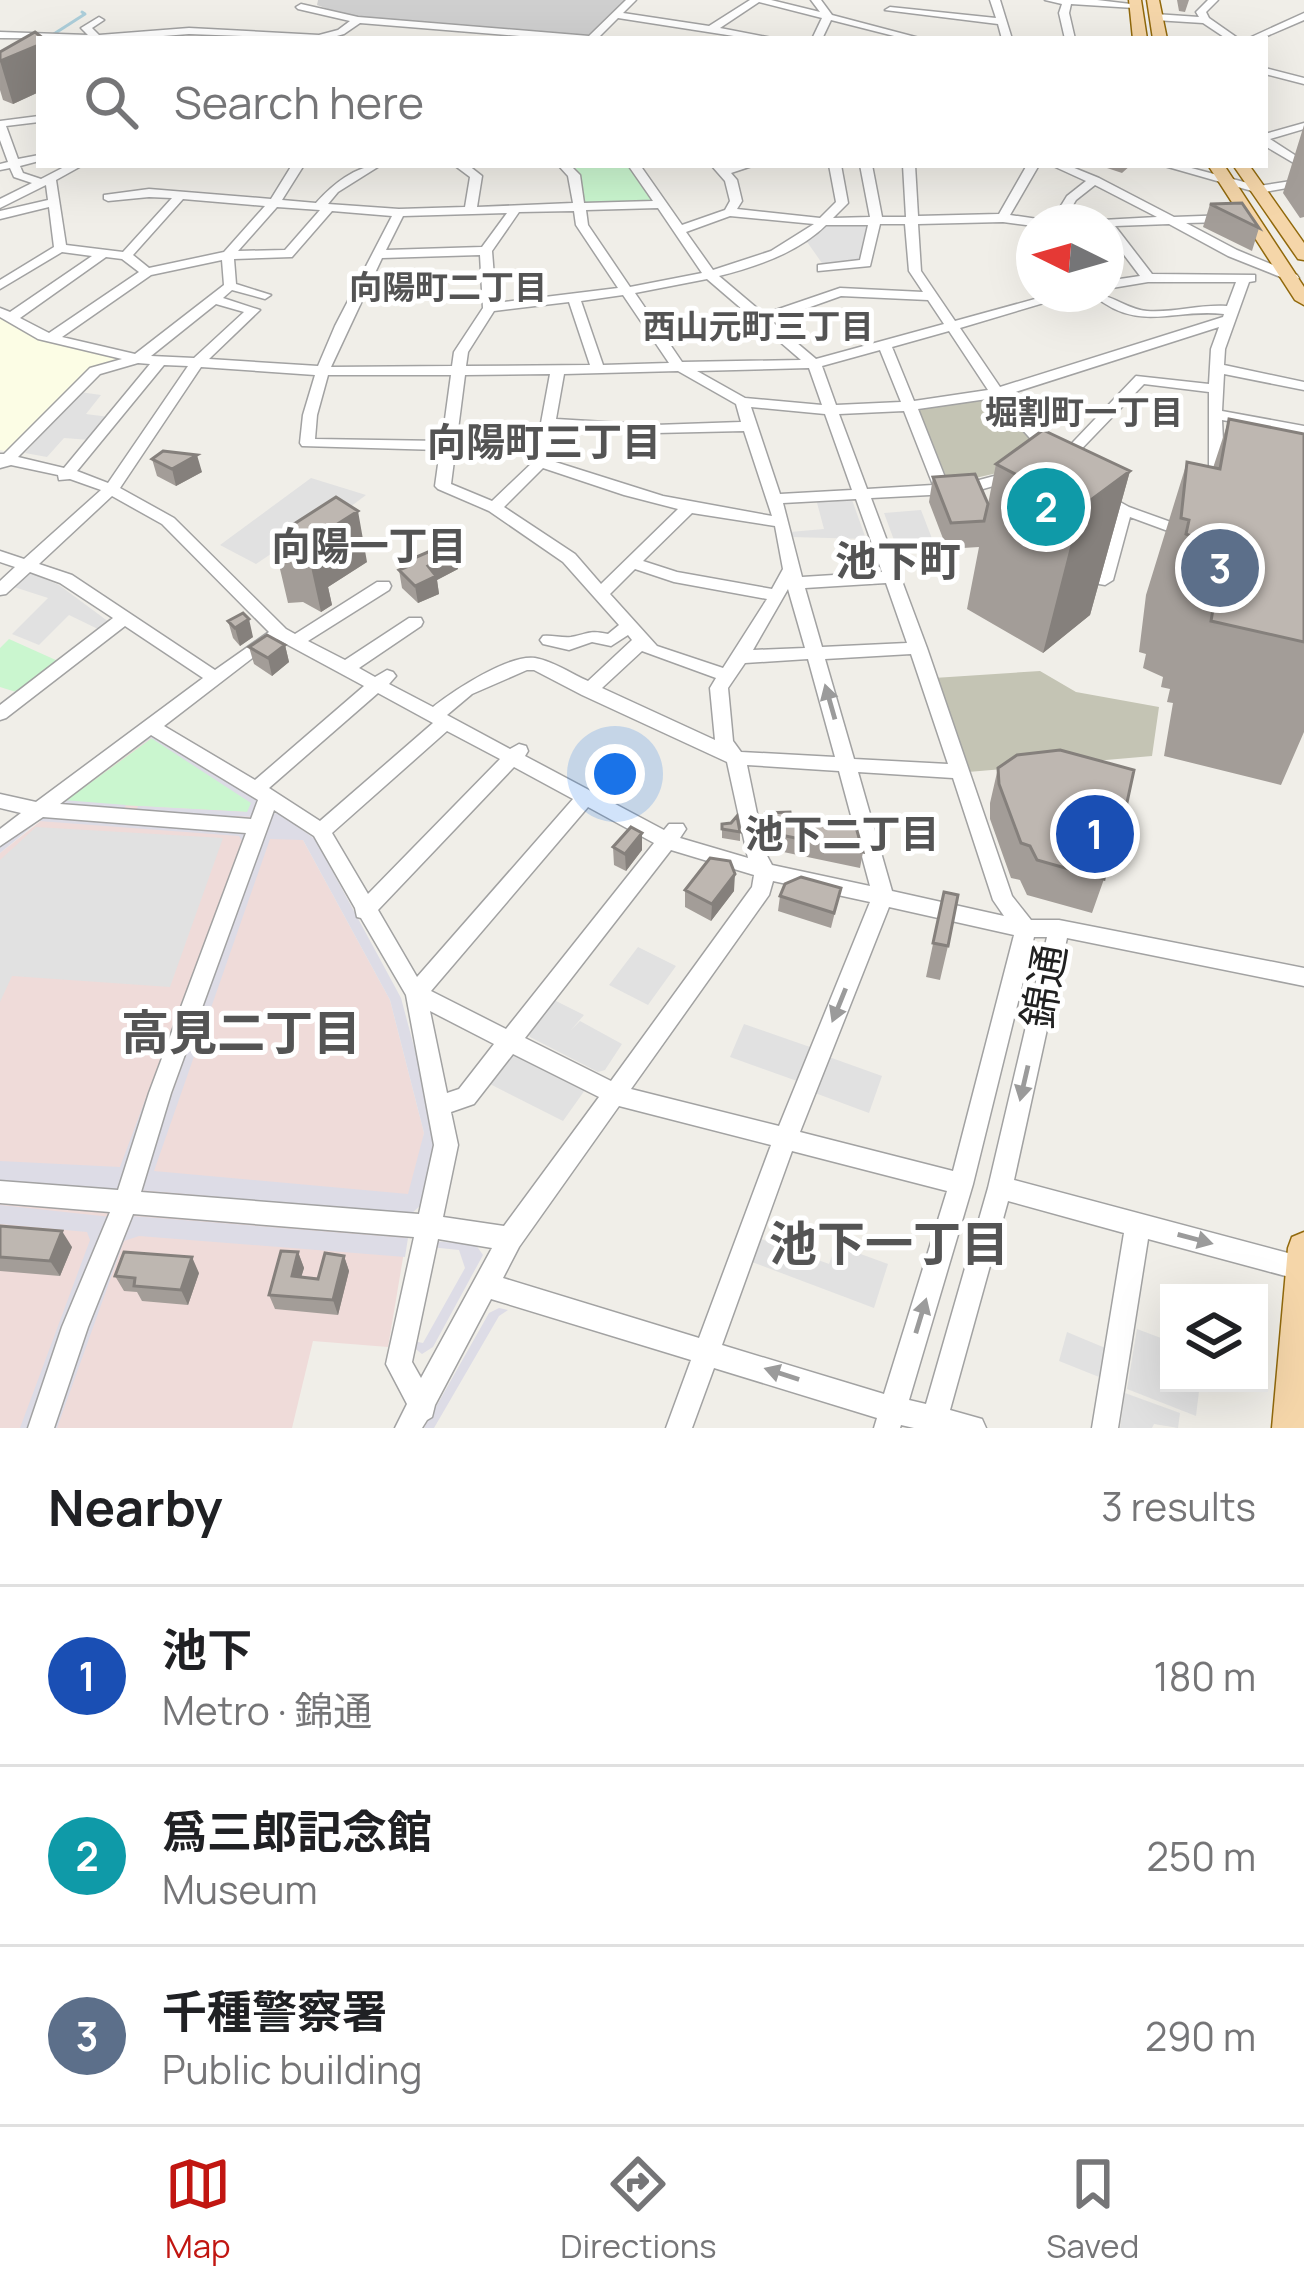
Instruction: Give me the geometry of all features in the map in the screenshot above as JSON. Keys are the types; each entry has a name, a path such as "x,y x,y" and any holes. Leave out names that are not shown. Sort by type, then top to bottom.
{"main road":[{"path":"1154,0 1159,36"},
{"path":"1134,2 1140,36"},
{"path":"1218,168 1299,279 1304,300"},
{"path":"1243,168 1304,256"},
{"path":"1291,1428 1304,1248"}],"street":[{"path":"594,36 632,0"},
{"path":"704,36 758,0 878,33 894,5 1003,22"},
{"path":"817,0 828,16"},
{"path":"995,0 1005,36"},
{"path":"1050,0 1134,2"},
{"path":"1068,0 1064,13 1069,36"},
{"path":"1205,20 1201,12 1213,0"},
{"path":"287,36 303,4 358,20 475,35"},
{"path":"616,15 754,36"},
{"path":"818,36 828,16"},
{"path":"1155,17 1205,20 1229,36"},
{"path":"95,36 86,28 99,20"},
{"path":"334,35 358,20"},
{"path":"1260,36 1300,20 1304,32"},
{"path":"426,36 437,27"},
{"path":"148,36 189,31 258,36"},
{"path":"0,35 36,37"},
{"path":"318,36 339,36"},
{"path":"1268,72 1302,86"},
{"path":"36,119 0,124 18,176 52,183 60,248"},
{"path":"1268,138 1304,126"},
{"path":"1268,141 1304,166"},
{"path":"0,167 36,159"},
{"path":"0,204 63,168"},
{"path":"0,195 70,168"},
{"path":"3,461 94,370 138,359 217,300 230,286 228,255 275,202 296,168"},
{"path":"51,338 147,272 228,255 288,254 334,190 370,168"},
{"path":"464,168 476,176 470,211"},
{"path":"567,168 574,175 582,225 677,365 742,402 831,410 910,406 997,393 1232,315"},
{"path":"636,168 711,276 814,364 918,648 1003,900 984,920"},
{"path":"720,168 738,192 729,212"},
{"path":"490,308 752,266 829,221 842,202 836,168"},
{"path":"822,268 866,263 875,221 866,168"},
{"path":"910,168 914,188 910,253 927,296 997,393 1070,472 1124,510 1198,536"},
{"path":"1003,218 1031,168"},
{"path":"1065,168 1299,279"},
{"path":"1177,168 1259,190 1304,182"},
{"path":"1068,204 1095,179"},
{"path":"134,183 115,197 180,196 399,213 661,204"},
{"path":"126,256 180,196"},
{"path":"0,215 53,202"},
{"path":"515,210 486,251 490,308 466,338 443,486 494,508 568,558 651,650 725,674"},
{"path":"680,230 729,212 829,221 1003,218 1016,222"},
{"path":"399,213 324,371 308,413 307,443 450,446"},
{"path":"1124,222 1254,218"},
{"path":"800,238 840,292"},
{"path":"1124,247 1148,278"},
{"path":"0,285 60,248 126,256 147,272"},
{"path":"380,254 486,251"},
{"path":"5,315 102,254"},
{"path":"1218,495 1214,414 1218,349 1244,278"},
{"path":"1124,282 1299,279"},
{"path":"230,286 265,295"},
{"path":"760,320 840,292 927,296"},
{"path":"572,296 598,369"},
{"path":"0,590 112,489 196,364 253,310 217,300"},
{"path":"1124,309 1155,319 1204,305 1232,315"},
{"path":"5,315 51,338 138,359 324,371 459,371 814,364 1016,308"},
{"path":"885,345 942,488"},
{"path":"64,476 160,361"},
{"path":"1216,368 1304,386"},
{"path":"494,508 541,463 558,370"},
{"path":"774,499 969,488 1070,472 1141,379 1215,389"},
{"path":"679,1428 785,1139 883,896 782,522 742,402"},
{"path":"1214,414 1304,430"},
{"path":"551,423 655,429 749,426"},
{"path":"3,461 112,489 168,521 288,637 346,668 382,680 440,718 518,753 586,797 672,835 765,871 1025,929 1059,928 1304,977"},
{"path":"541,463 608,488 782,522"},
{"path":"600,594 689,507"},
{"path":"1106,580 1124,510"},
{"path":"0,556 66,579 213,677"},
{"path":"634,563 674,577 775,595"},
{"path":"415,1418 510,1239 762,889 765,871 755,852 736,758 724,743 720,727 719,688 725,674 775,595 794,576 891,577"},
{"path":"0,838 213,677 383,586"},
{"path":"0,714 122,619"},
{"path":"346,668 415,622"},
{"path":"549,640 569,644 591,636 611,640 635,634"},
{"path":"588,691 635,634"},
{"path":"740,657 918,648"},
{"path":"321,831 466,689 525,664 536,664 736,758 961,772"},
{"path":"41,1428 210,967 257,827 262,793 382,680"},
{"path":"150,726 321,831 416,994 446,1145 399,1364 415,1418"},
{"path":"364,911 518,753"},
{"path":"416,994 586,797"},
{"path":"0,801 35,809 257,827"},
{"path":"439,1105 466,1097 672,835"},
{"name":"錦通","path":"933,1423 1000,1188 1059,928 1003,900"},
{"name":"錦通","path":"890,1419 961,1184 1025,929 1003,900"},
{"path":"416,994 617,1095 961,1184"},
{"path":"1000,1188 1303,1269"},
{"path":"0,1192 426,1226 510,1239"},
{"path":"1105,1428 1138,1224"},
{"path":"487,1285 710,1351 890,1419 973,1428"}],"shaded area":[{"path":"318,0 627,0 587,36 363,18 317,5"},
{"path":"831,223 870,224 859,262 824,266 805,239"},
{"path":"0,317 45,340 128,358 92,368 11,452 0,450"},
{"path":"80,392 101,395 86,414 109,417 90,440 64,438 47,457 25,453"},
{"path":"989,400 1050,461 949,484 918,408"},
{"path":"311,478 366,495 318,531 311,527 256,564 220,545"},
{"path":"851,497 866,539 791,537 790,532 824,529 816,499"},
{"path":"921,510 936,549 898,551 884,513"},
{"path":"31,573 59,585 109,622 100,630 69,615 39,645 12,634 48,598 11,586"},
{"path":"1040,671 1076,692 1159,707 1152,756 968,772 934,678"},
{"path":"148,733 262,800 255,817 136,812 138,806 247,812 251,803 151,738 63,800 126,805 123,811 72,811 54,801"},
{"path":"150,735 303,840 390,1000 424,1133 388,1347 313,1341 292,1428 0,1428 0,853"},
{"path":"278,813 315,839 401,998 437,1133 421,1205 411,1214 138,1190 272,814","holes":["270,839 303,840 390,1000 424,1133 408,1194 154,1171"]},
{"path":"42,815 247,829 124,1186 115,1190 0,1181 0,1161 120,1167 242,841 239,836 39,821 0,853 0,842"},
{"path":"36,827 223,838 170,987 12,976 0,1002 0,860"},
{"path":"638,947 676,966 648,1005 609,985"},
{"path":"550,998 584,1015 571,1030 580,1021 622,1044 605,1070 598,1072 530,1037 527,1030"},
{"path":"744,1024 810,1047 797,1081 730,1057"},
{"path":"508,1051 585,1090 563,1121 486,1082"},
{"path":"829,1057 882,1076 869,1113 815,1093"},
{"path":"0,1205 111,1217 36,1428 20,1428 90,1240 87,1232 0,1224"},
{"path":"132,1216 408,1238 405,1257 139,1236 124,1241 57,1428 48,1428"},
{"path":"761,1239 829,1264 836,1245 888,1264 874,1308 752,1262"},
{"path":"434,1241 476,1245 483,1255 433,1347 422,1354 413,1341 423,1343 465,1268 459,1250 430,1247"},
{"path":"508,1310 499,1316 434,1428 424,1428 489,1313"},
{"path":"1137,1329 1160,1338 1160,1392 1199,1392 1196,1416 1127,1389"},
{"path":"1067,1332 1110,1350 1104,1379 1059,1361"},
{"path":"1125,1393 1180,1413 1178,1428 1154,1424 1152,1428 1120,1428"}],"green space":[{"path":"575,168 632,168 654,201 585,205 581,175"},
{"path":"9,639 58,661 16,692 0,687 0,648"},
{"path":"152,738 252,802 248,812 64,802"}],"building":[{"path":"35,32 40,36 36,36 36,46 0,61 0,52"},
{"path":"1242,203 1259,228 1210,204"},
{"path":"1229,419 1304,434 1304,642 1211,621 1220,569 1214,568 1216,555 1206,553 1208,543 1186,534 1189,520 1181,518 1187,462 1220,469"},
{"path":"1043,430 1130,471 1080,508 996,464"},
{"path":"163,451 197,455 172,469 152,459"},
{"path":"975,474 988,504 984,521 951,523 933,477"},
{"path":"336,497 358,511 306,544 321,554 311,560 292,551 276,552 280,533"},
{"path":"451,542 456,551 428,566 436,576 415,586 399,570 409,566 405,562"},
{"path":"243,613 249,619 235,628 228,621"},
{"path":"267,635 285,645 268,658 249,647"},
{"path":"1060,750 1134,770 1126,807 1119,806 1104,879 1037,860 1030,846 1021,843 999,784 998,768 1017,755"},
{"path":"790,812 791,820 856,827 863,852 771,833 766,813"},
{"path":"737,816 740,832 722,829 722,824"},
{"path":"631,827 642,833 625,854 613,847"},
{"path":"710,858 730,861 735,874 712,904 685,890"},
{"path":"801,877 841,888 834,913 780,896 785,884"},
{"path":"944,892 958,895 948,946 933,943"},
{"path":"0,1226 62,1231 50,1261 0,1257"},
{"path":"281,1251 298,1252 292,1276 318,1279 325,1253 344,1256 333,1300 269,1295"},
{"path":"124,1252 192,1257 181,1290 134,1286 135,1278 115,1276"}],"waterway":[{"path":"51,36 85,14 82,12"}],"place":[{"name":"爲三郎記念館","path":"1046,507"},
{"name":"千種警察署","path":"1220,568"},
{"name":"池下","path":"1095,834"}],"district":[{"name":"向陽町二丁目","path":"448,286"},
{"name":"西山元町三丁目","path":"758,325"},
{"name":"堀割町一丁目","path":"1084,411"},
{"name":"向陽町三丁目","path":"544,441"},
{"name":"向陽一丁目","path":"369,545"},
{"name":"池下町","path":"898,560"},
{"name":"池下二丁目","path":"842,833"},
{"name":"高見二丁目","path":"241,1031"},
{"name":"池下一丁目","path":"889,1242"}]}
